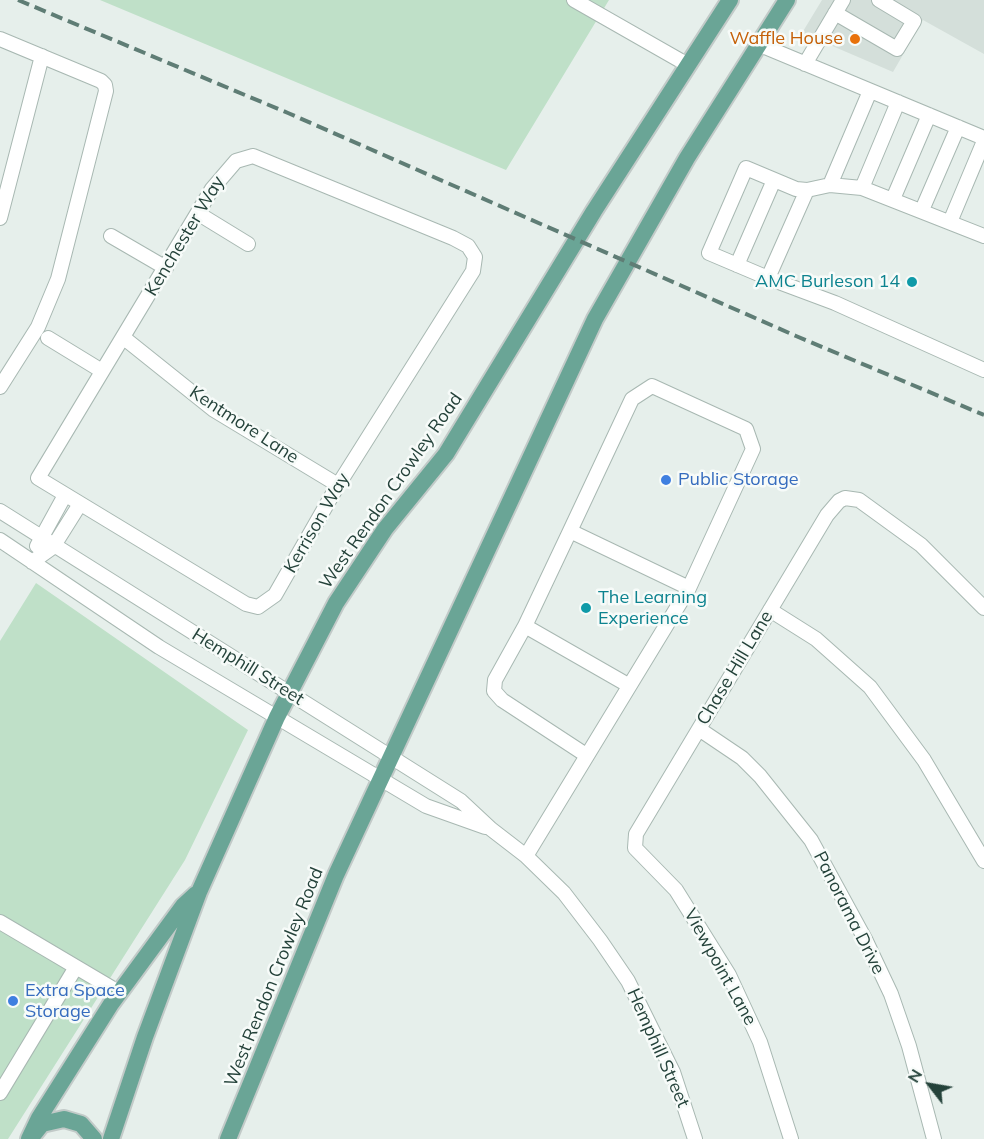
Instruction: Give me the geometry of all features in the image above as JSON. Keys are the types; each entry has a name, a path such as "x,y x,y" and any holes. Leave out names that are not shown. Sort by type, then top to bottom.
{"main road":[{"name":"West Rendon Crowley Road","path":"111,1139 145,1037 199,892 277,717 336,603 385,528 446,454 594,212 730,0"},
{"name":"West Rendon Crowley Road","path":"228,1139 336,875 595,319 687,158 787,0"},
{"path":"29,1139 39,1118 120,993 183,906 199,892"},
{"path":"29,1139 42,1124 64,1119 81,1124 94,1139"}],"street":[{"path":"574,0 688,65"},
{"path":"805,64 843,0"},
{"path":"835,13 897,49 914,21 879,0"},
{"path":"0,39 101,81 106,91 58,279 38,327 0,387"},
{"path":"758,44 984,139 950,222"},
{"path":"0,218 42,56"},
{"path":"830,185 870,91"},
{"path":"862,188 898,102"},
{"path":"893,199 929,115"},
{"path":"922,210 958,127"},
{"name":"Kenchester Way","path":"38,478 225,170 236,161 253,156 453,238 468,246 475,257"},
{"path":"983,232 950,222 862,188 830,185 807,190 746,168 708,254 834,303 984,370"},
{"path":"737,265 774,180"},
{"path":"768,278 807,190"},
{"path":"199,214 249,244"},
{"path":"111,236 166,268"},
{"name":"Kerrison Way","path":"38,478 246,604 258,607 274,595 338,485 464,288 474,271 475,257"},
{"path":"48,338 102,371"},
{"name":"Kentmore Lane","path":"124,338 214,410 338,485"},
{"path":"526,856 689,588 753,449 746,429 652,386 632,399 525,626 495,680 494,691 502,700 586,755"},
{"path":"32,562 39,538 65,495"},
{"name":"Chase Hill Lane","path":"635,844 636,834 770,610 834,506 845,498 859,500 921,545 984,608"},
{"path":"32,562 53,547 80,504"},
{"name":"Hemphill Street","path":"0,511 53,547 290,692 461,801 491,830 526,856 564,893 628,981 673,1072 695,1139"},
{"path":"570,531 689,588"},
{"name":"Hemphill Street","path":"0,540 159,647 426,806 491,830"},
{"path":"770,610 825,646 870,687 924,760 984,861"},
{"path":"525,626 628,685"},
{"name":"Panorama Drive","path":"699,729 742,758 760,776 787,807 822,860 865,939 891,994 909,1046 934,1139"},
{"name":"Viewpoint Lane","path":"635,844 639,855 676,890 729,975 760,1041 791,1139"},
{"path":"0,922 120,993"},
{"path":"0,1093 76,967"}],"shaded area":[{"path":"822,0 984,0 984,54 923,20 893,72 802,33"}],"green space":[{"path":"100,0 609,0 506,170"},
{"path":"36,583 248,730 185,860 8,1139 0,1139 0,641"}],"railway":[{"path":"18,0 288,113 796,336 984,415"}],"place":[{"name":"Waffle House","path":"855,39"},
{"name":"AMC Burleson 14","path":"912,282"},
{"name":"Public Storage","path":"666,480"},
{"name":"The Learning Experience","path":"586,608"},
{"name":"Extra Space Storage","path":"13,1001"}]}
